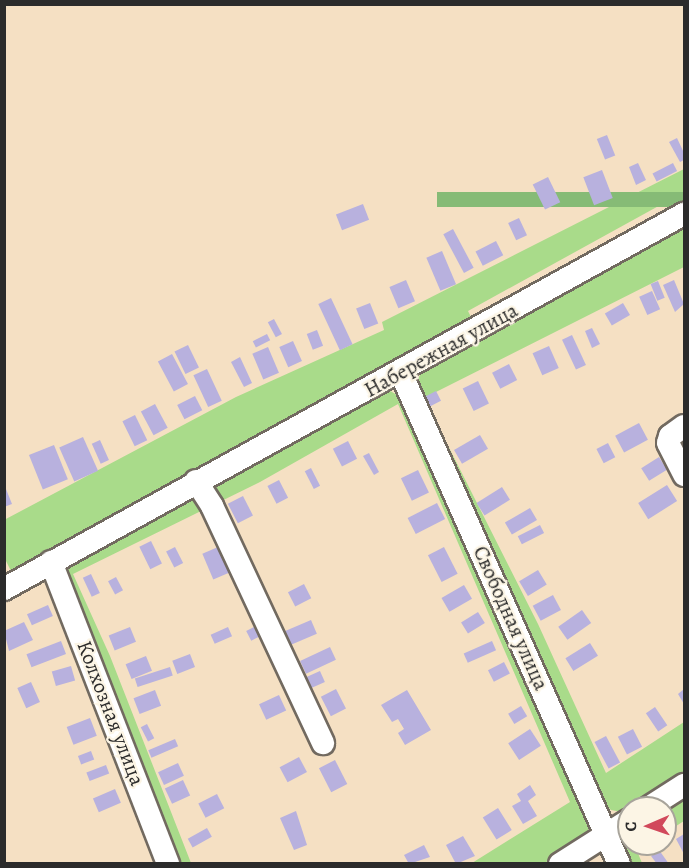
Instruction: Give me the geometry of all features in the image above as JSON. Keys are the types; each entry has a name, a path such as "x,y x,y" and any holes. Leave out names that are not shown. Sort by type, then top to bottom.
{"street":[{"name":"Набережная улица","path":"4,589 196,482 401,373 684,214"},
{"name":"Свободная улица","path":"401,373 619,864"},
{"path":"684,426 670,436 668,443 684,475"},
{"path":"196,482 212,506 323,743"},
{"name":"Колхозная улица","path":"51,562 168,864"},
{"path":"667,796 684,785"},
{"path":"560,864 617,828"}],"green space":[{"path":"684,169 684,192 468,311 474,323 212,461 13,575 5,559 4,520 236,397 384,330 382,322"},
{"path":"437,192 684,192 684,207 437,207"},
{"path":"684,222 684,267 424,398 538,624 606,773 684,722 684,773 647,796 617,796 617,811 611,810 599,798 419,398 417,380 426,365"},
{"path":"387,389 402,398 590,816 588,832 545,863 472,863 570,802 398,404 260,482 73,574 110,656 191,863 175,863 61,564"},
{"path":"684,796 684,821 677,825 677,800"},
{"path":"622,856 639,856 642,863 625,863"}],"building":[{"path":"607,135 615,155 605,160 597,139"},
{"path":"677,138 684,153 684,160 680,162 669,142"},
{"path":"638,163 646,180 636,185 629,167"},
{"path":"673,163 677,171 657,181 653,173"},
{"path":"602,170 613,198 594,205 583,177"},
{"path":"548,177 560,202 545,210 533,184"},
{"path":"363,204 369,220 342,230 336,214"},
{"path":"519,218 527,235 516,240 508,223"},
{"path":"453,229 474,268 464,273 443,234"},
{"path":"496,241 503,255 483,266 476,251"},
{"path":"442,251 456,284 440,291 426,258"},
{"path":"406,280 415,301 398,308 389,287"},
{"path":"674,280 684,304 675,312 663,285"},
{"path":"658,281 665,298 657,301 651,284"},
{"path":"652,291 660,309 647,315 639,297"},
{"path":"331,298 353,344 340,350 318,304"},
{"path":"370,303 378,323 364,329 356,309"},
{"path":"623,303 630,315 612,326 605,314"},
{"path":"274,319 282,334 276,337 268,322"},
{"path":"592,328 600,344 592,348 585,331"},
{"path":"317,330 323,346 313,350 307,334"},
{"path":"267,334 270,340 256,348 253,341"},
{"path":"572,335 586,365 576,370 562,340"},
{"path":"293,341 302,361 288,367 279,347"},
{"path":"188,345 199,367 185,374 175,352"},
{"path":"549,346 559,368 542,375 533,353"},
{"path":"268,347 279,373 263,379 252,354"},
{"path":"172,354 188,384 174,392 158,362"},
{"path":"240,357 252,383 244,387 231,362"},
{"path":"509,364 517,380 500,389 492,373"},
{"path":"207,369 222,401 208,407 193,375"},
{"path":"478,381 489,403 474,411 463,388"},
{"path":"436,391 441,401 429,407 424,397"},
{"path":"195,396 202,410 184,419 177,405"},
{"path":"155,404 168,428 154,435 141,412"},
{"path":"135,415 147,440 135,446 122,421"},
{"path":"639,423 648,440 624,452 615,436"},
{"path":"480,435 488,449 462,464 454,450"},
{"path":"83,437 98,471 74,481 59,448"},
{"path":"100,440 109,460 101,464 92,444"},
{"path":"348,441 357,459 342,467 333,449"},
{"path":"608,443 615,457 604,463 596,449"},
{"path":"54,445 68,479 43,489 29,455"},
{"path":"369,453 379,472 374,475 363,456"},
{"path":"659,457 667,470 649,481 641,468"},
{"path":"311,468 320,486 314,489 305,471"},
{"path":"418,470 429,492 412,501 401,478"},
{"path":"279,480 288,498 276,504 267,486"},
{"path":"4,484 12,504 4,507"},
{"path":"667,485 677,501 648,519 638,503"},
{"path":"502,487 510,500 485,516 477,503"},
{"path":"243,496 253,516 238,523 228,504"},
{"path":"437,503 445,519 416,534 408,518"},
{"path":"530,508 537,520 512,535 505,522"},
{"path":"540,525 544,533 522,544 518,536"},
{"path":"151,541 162,563 150,569 139,547"},
{"path":"175,547 183,563 174,568 166,552"},
{"path":"218,547 229,573 213,579 202,554"},
{"path":"444,547 458,574 442,582 428,555"},
{"path":"538,570 547,585 528,596 519,581"},
{"path":"91,574 100,593 92,597 83,578"},
{"path":"116,577 123,590 115,594 108,581"},
{"path":"304,584 311,598 295,606 288,592"},
{"path":"464,585 472,599 449,612 441,598"},
{"path":"553,595 561,610 541,621 533,606"},
{"path":"48,605 53,616 32,625 27,614"},
{"path":"582,610 591,623 567,640 558,627"},
{"path":"478,612 485,623 468,634 461,623"},
{"path":"311,620 317,634 291,645 285,631"},
{"path":"24,622 33,640 9,651 4,631"},
{"path":"256,626 261,636 251,641 246,631"},
{"path":"130,627 136,642 115,650 109,636"},
{"path":"228,627 232,636 215,644 211,635"},
{"path":"61,641 66,654 31,667 26,654"},
{"path":"492,641 496,650 468,663 464,654"},
{"path":"590,643 598,656 573,671 565,658"},
{"path":"330,647 336,660 306,674 300,661"},
{"path":"190,654 195,667 177,674 172,661"},
{"path":"146,656 152,671 132,679 126,664"},
{"path":"504,662 510,674 494,682 488,670"},
{"path":"71,666 75,680 56,686 52,672"},
{"path":"170,667 173,676 138,687 135,678"},
{"path":"320,671 325,682 306,691 301,680"},
{"path":"31,682 40,702 26,708 17,688"},
{"path":"336,689 346,709 331,716 321,697"},
{"path":"684,689 684,704 678,694"},
{"path":"155,690 161,706 140,714 134,698"},
{"path":"407,690 431,730 405,745 398,733 404,729 398,719 392,722 381,705"},
{"path":"279,695 286,710 266,720 259,704"},
{"path":"521,706 527,716 514,724 508,714"},
{"path":"655,707 667,725 658,731 646,713"},
{"path":"90,718 97,736 73,745 67,727"},
{"path":"147,724 154,738 148,741 141,727"},
{"path":"530,729 541,746 519,760 508,743"},
{"path":"633,729 642,747 627,755 618,737"},
{"path":"606,736 620,762 609,769 595,742"},
{"path":"175,739 178,746 151,758 148,750"},
{"path":"91,751 94,759 81,764 78,756"},
{"path":"299,757 307,772 288,782 280,767"},
{"path":"335,760 347,784 331,792 319,768"},
{"path":"178,763 184,776 164,785 158,772"},
{"path":"106,765 109,773 90,781 86,773"},
{"path":"183,780 190,795 172,804 165,788"},
{"path":"530,785 536,795 528,801 537,816 523,824 512,806 521,801 517,794"},
{"path":"115,789 121,803 99,812 93,798"},
{"path":"217,794 224,808 206,818 198,804"},
{"path":"498,808 512,830 497,840 483,818"},
{"path":"296,811 307,845 294,850 280,818"},
{"path":"207,828 212,837 193,847 188,839"},
{"path":"684,834 684,854 677,841"},
{"path":"463,836 475,856 456,864 446,845"},
{"path":"424,845 430,857 409,864 404,855"},
{"path":"651,856 663,856 669,864 657,864"}]}
